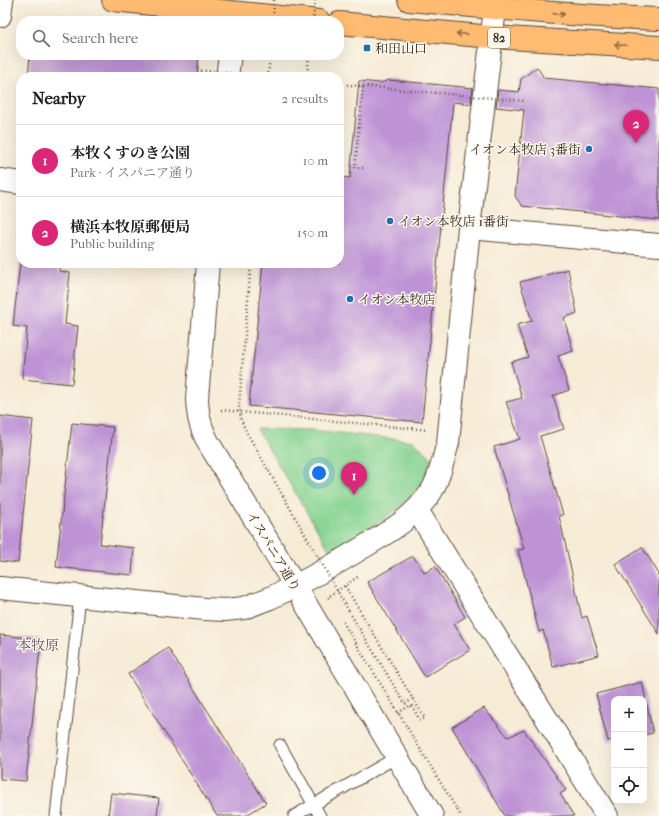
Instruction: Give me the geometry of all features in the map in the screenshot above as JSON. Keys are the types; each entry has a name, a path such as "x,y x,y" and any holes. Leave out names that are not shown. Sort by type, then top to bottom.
{"main road":[{"path":"113,0 277,16"},
{"name":"82","path":"409,0 495,4 606,17 659,19"},
{"name":"82","path":"344,23 492,37 659,47"}],"street":[{"path":"0,16 2,0"},
{"path":"0,588 198,608 225,610 244,608 270,598 318,574 398,526 417,510 431,491 441,469 448,443 469,228 495,4"},
{"path":"228,72 229,60"},
{"path":"0,180 16,182"},
{"path":"469,228 659,245"},
{"name":"イスパニア通り","path":"208,268 197,399 198,416 202,430 432,816"},
{"path":"417,510 607,816"}],"lane":[{"path":"56,816 80,597"},
{"path":"280,745 320,816"},
{"path":"294,816 397,757"}],"path":[{"path":"272,16 274,0"},
{"path":"313,16 315,0"},
{"path":"268,72 270,60"},
{"path":"307,72 309,60"},
{"path":"197,70 217,72"},
{"path":"344,84 525,102"},
{"path":"363,86 355,168 363,168"},
{"path":"251,268 239,406 241,420 346,606 405,704 413,699"},
{"path":"221,410 428,430"},
{"path":"332,604 328,597 364,573"},
{"path":"345,586 425,718 420,720 411,705 398,713"},
{"path":"340,617 461,816"}],"green space":[{"path":"257,429 312,430 413,441 432,458 425,476 410,497 390,515 330,551"}],"building":[{"path":"30,60 199,60 197,72 28,72"},
{"name":"イオン本牧店 3番街","path":"537,67 544,78 659,89 659,220 522,206 515,196 524,110 496,107 498,90 519,92 521,79"},
{"name":"イオン本牧店 1番街","path":"389,80 473,88 471,104 453,102 422,422 249,406 263,268 344,268 344,177 350,178 359,81 380,83"},
{"path":"19,268 59,268 59,271 70,273 65,324 78,326 72,384 22,379 27,328 13,326"},
{"path":"568,269 577,313 564,318 573,351 558,356 569,390 553,396 564,429 540,436 563,515 559,516 582,618 587,616 599,655 553,667 543,630 539,632 518,550 524,549 494,447 520,439 506,402 522,398 511,362 528,357 517,325 532,321 520,282"},
{"path":"0,416 33,420 18,563 0,561"},
{"path":"72,423 113,427 100,544 134,548 132,575 56,567"},
{"path":"642,547 659,574 659,634 615,564"},
{"path":"413,556 425,573 435,566 465,617 454,624 470,650 425,677 367,582"},
{"path":"0,635 41,639 26,781 0,779"},
{"path":"168,648 266,803 245,816 217,816 128,674"},
{"path":"642,682 645,696 611,696 611,740 608,741 596,694"},
{"path":"647,705 653,733 647,734"},
{"path":"484,708 508,737 524,730 566,790 560,794 574,816 505,816 452,727"},
{"path":"111,793 159,798 157,816 108,816"}],"place":[{"name":"和田山口","path":"367,48"},
{"name":"横浜本牧原郵便局","path":"636,143"},
{"name":"イオン本牧店 3番街","path":"589,149"},
{"name":"イオン本牧店 1番街","path":"390,221"},
{"name":"イオン本牧店","path":"350,299"},
{"name":"本牧くすのき公園","path":"354,495"}],"district":[{"name":"本牧原","path":"38,645"}]}
